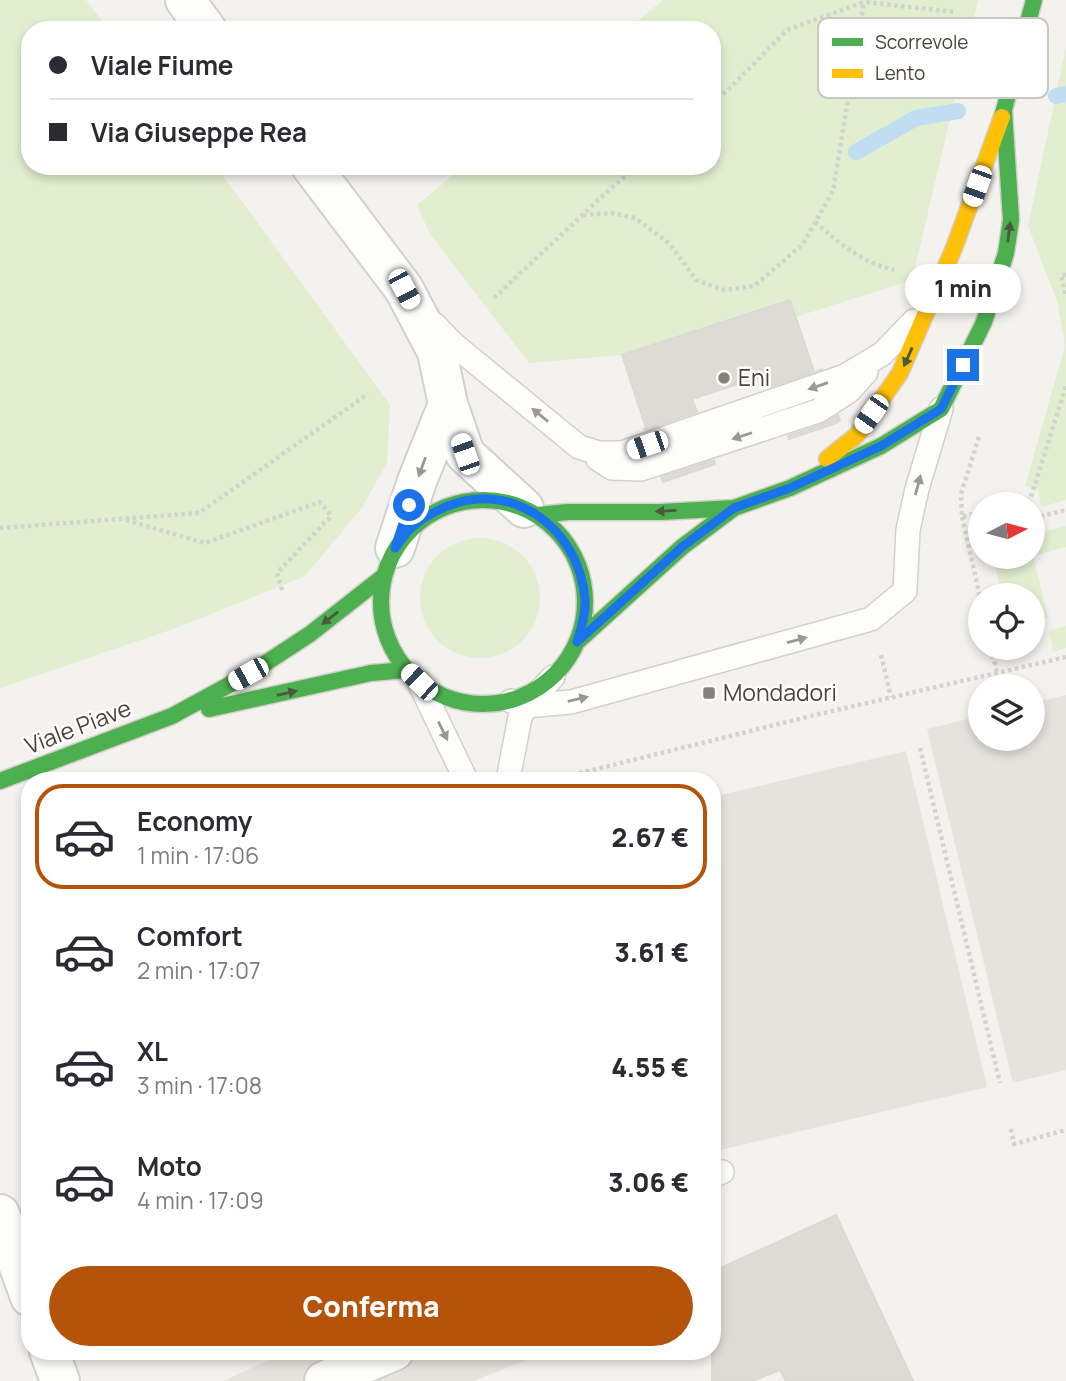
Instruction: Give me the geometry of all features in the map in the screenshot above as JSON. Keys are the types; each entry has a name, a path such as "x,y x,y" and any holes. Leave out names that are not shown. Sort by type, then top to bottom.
{"main road":[{"path":"1029,18 1034,0"},
{"path":"790,488 857,435 900,373 954,248 1008,98"},
{"path":"531,511 662,512 734,508 790,488 881,446 941,409 984,322 1006,253 1011,220 1004,111"},
{"path":"173,716 248,674 310,634 389,562 409,530 427,516 448,505 466,500 504,501 531,511 556,530 579,566 585,601 584,616 577,642 552,677"},
{"path":"577,642 682,547 734,508"},
{"path":"389,562 381,599 382,622 390,647 413,676 434,692 452,700 471,704 518,703"},
{"path":"173,716 371,673 413,676"},
{"name":"Viale Piave","path":"24,772 173,716"},
{"name":"Viale Piave","path":"0,781 21,773"}],"street":[{"path":"185,0 200,21"},
{"path":"318,175 404,289 437,352 448,404 465,454 531,511"},
{"path":"389,562 420,471 448,404"},
{"path":"0,1214 21,1272"},
{"path":"52,1360 60,1381"},
{"path":"324,1381 373,1360"}],"lane":[{"path":"404,289 452,343 579,447 599,453 622,453 845,376 882,354 931,304"},
{"path":"518,703 571,702 871,619 905,591 908,530 917,489 941,409"},
{"path":"413,676 462,772"},
{"path":"518,703 552,677"},
{"path":"510,772 520,718 518,703"}],"path":[{"path":"820,18 864,2 955,12"},
{"path":"721,96 787,30 818,19"},
{"path":"583,215 612,213 635,218 670,244 696,280 724,290 754,286 803,244 833,191 848,98"},
{"path":"494,298 628,175"},
{"path":"815,222 874,265 898,271"},
{"path":"1066,275 1061,275 1066,296"},
{"path":"1033,492 1066,386"},
{"path":"0,528 199,513 368,394"},
{"path":"121,519 205,543 320,502 331,516 277,573 283,593"},
{"path":"1045,515 1066,510"},
{"path":"962,517 977,583"},
{"path":"881,654 891,697"},
{"path":"585,772 1066,657"},
{"path":"994,660 997,673"},
{"path":"920,748 1000,1083"},
{"path":"1011,1129 1014,1144 1066,1130"}],"green space":[{"path":"0,0 86,0 102,21 21,21 21,175 222,175 390,405 387,463 361,509 305,576 179,627 0,688"},
{"path":"663,0 978,0 974,18 818,18 818,98 955,98 912,280 796,317 790,300 622,355 529,363 430,234 417,205 453,175 721,175 721,21 638,21"},
{"path":"1066,47 1066,500 1045,506 1045,492 1025,486 1065,346 1057,301 1028,226"},
{"path":"1066,526 1066,547 1045,553 1045,532"},
{"path":"480,538 503,542 523,555 536,575 540,598 536,621 523,641 503,654 480,658 457,654 437,641 424,621 420,598 424,575 437,555 457,542"},
{"path":"996,569 1036,569 1040,583 999,583"},
{"path":"1066,626 1066,648 1053,652 1049,630"}],"shaded area":[{"path":"1066,695 1066,1070 1013,1083 927,729 968,719 968,751 1045,751 1045,700"},
{"path":"906,751 987,1087 721,1150 721,795"},
{"path":"269,1360 363,1360 312,1381 223,1381"},
{"path":"414,1360 526,1360 474,1381 365,1381"}],"building":[{"path":"790,300 814,372 823,369 770,387 766,375 692,399 697,412 644,429 646,428 622,355"},
{"path":"838,415 840,420 837,423 789,439 788,436 823,424"},
{"path":"714,460 715,464 663,482 661,477"},
{"path":"836,1215 913,1381 786,1381 780,1370 752,1381 712,1381 712,1360 721,1360 721,1268"}],"waterway":[{"path":"1056,96 1066,94"},
{"path":"856,152 916,118 958,111"}],"traffic: fast":[{"path":"1029,18 1034,0"},
{"path":"1002,117 1007,98"},
{"path":"577,642 682,547 734,508 790,488 881,446 941,409 984,322 1006,253 1011,220 1004,111"},
{"path":"483,500 522,508 540,517 555,530 568,545 577,563 585,602 577,641 568,659 555,674 540,687 522,696 483,704 444,696 426,687 411,674 398,659 389,641 381,602 389,563 398,545 411,530 426,517 444,508 483,500"},
{"path":"537,515 734,508"},
{"path":"24,772 172,716 249,674 310,634 384,576"},
{"path":"209,709 371,673 406,670"},
{"path":"0,781 21,773"}],"traffic: slow":[{"path":"827,459 857,435 900,373 954,248 1002,117"}],"place":[{"name":"Eni","path":"724,378"},
{"name":"Mondadori","path":"709,693"}],"route":[{"path":"409,505 395,548 409,530 427,516 448,505 466,500 504,501 537,515 556,530 579,566 585,601 577,642 682,547 734,508 790,488 881,446 941,409 963,365"}]}
